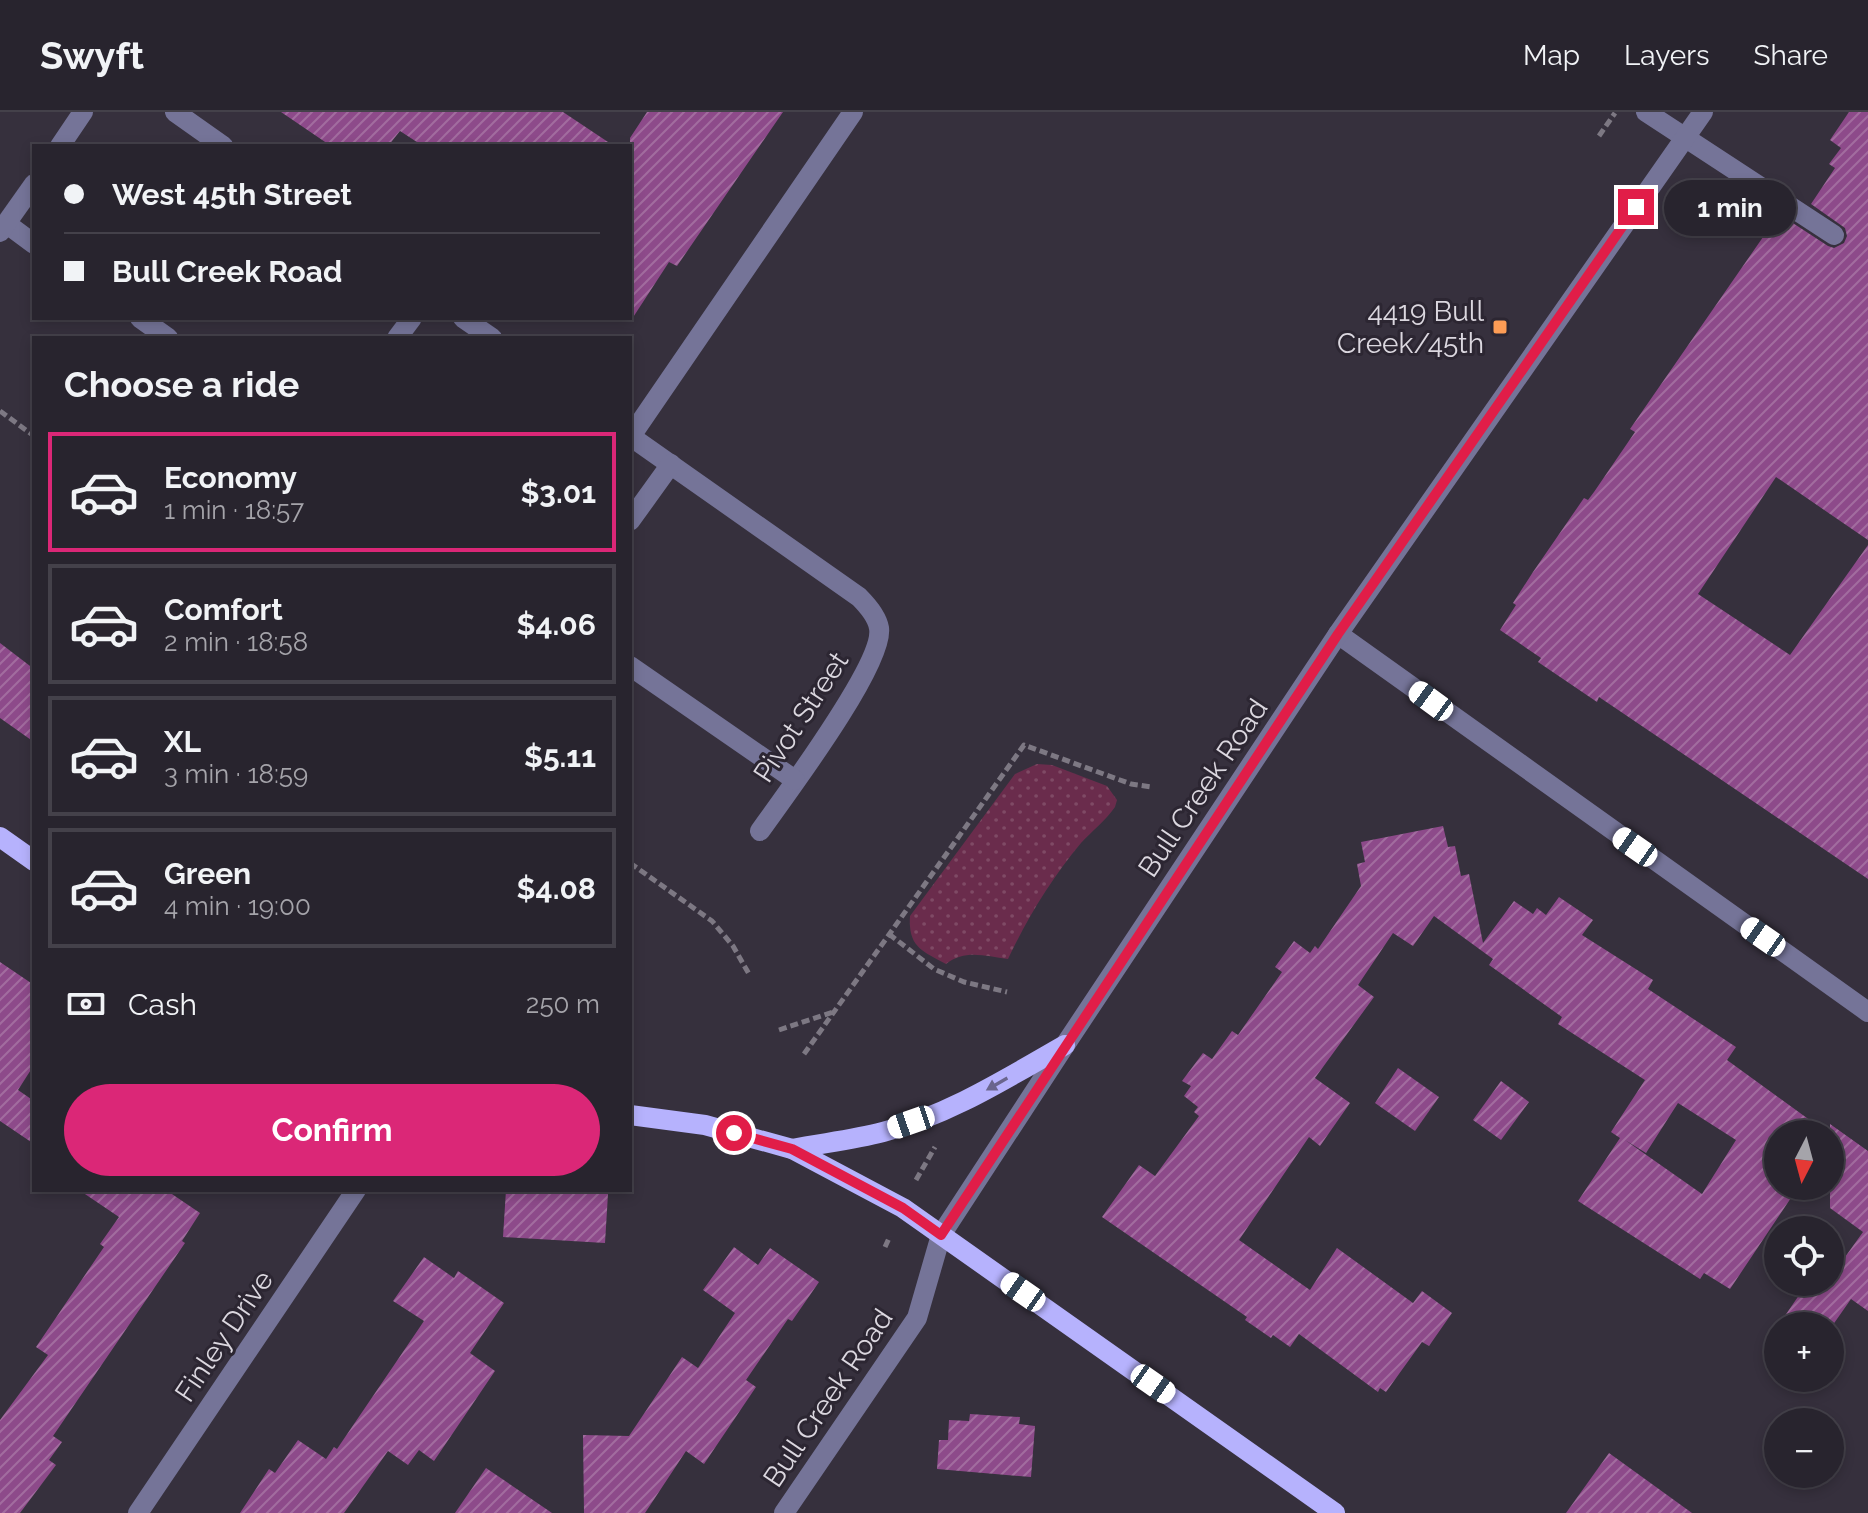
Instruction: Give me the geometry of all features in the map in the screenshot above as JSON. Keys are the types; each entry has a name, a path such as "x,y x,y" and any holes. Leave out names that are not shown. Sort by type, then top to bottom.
{"main road":[{"path":"0,837 32,860"},
{"path":"792,1149 883,1132 938,1113 979,1094 1065,1045"},
{"path":"632,1115 705,1125 792,1149 903,1208 1335,1513"}],"street":[{"path":"61,144 83,112"},
{"path":"175,112 220,144"},
{"path":"632,435 853,112"},
{"path":"1646,112 1834,235"},
{"name":"Bull Creek Road","path":"784,1513 917,1318 941,1235 1065,1045 1338,634 1703,112"},
{"path":"32,187 3,228 32,243"},
{"path":"143,320 165,336"},
{"path":"466,320 489,336"},
{"path":"632,437 671,464 632,518"},
{"name":"Pivot Street","path":"671,464 859,597 870,607 879,629 875,655 860,681 760,831"},
{"path":"1338,634 1868,1012"},
{"path":"632,667 795,780"},
{"name":"Finley Drive","path":"138,1513 355,1192"}],"path":[{"path":"1599,136 1615,112"},
{"path":"0,411 32,435"},
{"path":"804,1054 1024,745 1131,784 1152,787"},
{"path":"632,864 712,921 733,946 749,974"},
{"path":"889,934 934,969 964,982 1007,992"},
{"path":"779,1030 834,1012"}],"shaded area":[{"path":"1037,764 1052,765 1107,786 1117,800 1115,807 1060,870 1032,913 1008,959 968,955 946,964 918,947 911,935 910,916 1015,774"}],"building":[{"path":"281,112 563,112 611,144 420,144 400,131 390,144 328,144"},
{"path":"647,112 783,112 677,266 669,262 632,319 632,144 630,138"},
{"path":"1849,112 1868,112 1868,540 1776,477 1698,594 1790,655 1868,545 1868,879 1599,697 1597,702 1538,662 1541,658 1500,630 1533,572 1584,498 1588,500 1594,492 1635,432 1630,429 1779,214 1828,246 1834,248 1844,243 1847,236 1845,228 1811,204 1835,168 1829,164 1841,148 1830,140"},
{"path":"0,643 32,667 32,741 0,718"},
{"path":"1443,826 1448,847 1455,846 1461,876 1469,874 1483,943 1514,901 1533,914 1537,908 1546,915 1559,897 1593,920 1582,935 1653,980 1648,989 1736,1047 1727,1060 1810,1120 1764,1120 1764,1200 1790,1200 1779,1216 1764,1216 1764,1238 1730,1289 1704,1273 1700,1279 1578,1201 1620,1138 1611,1132 1645,1080 1558,1024 1562,1017 1489,965 1493,959 1434,916 1413,946 1393,933 1358,985 1374,997 1315,1078 1350,1103 1320,1146 1309,1137 1239,1240 1310,1290 1337,1248 1413,1303 1422,1291 1452,1313 1429,1346 1422,1342 1386,1392 1380,1388 1378,1392 1299,1334 1290,1347 1273,1335 1271,1338 1245,1320 1247,1317 1102,1217 1139,1165 1155,1176 1199,1116 1194,1112 1198,1107 1184,1096 1191,1086 1182,1081 1203,1053 1212,1059 1232,1031 1238,1035 1282,972 1275,967 1294,941 1310,953 1315,946 1318,949 1361,886 1357,864 1365,862 1361,842","holes":["1678,1103 1736,1140 1702,1194 1625,1140 1646,1153"]},
{"path":"0,962 32,984 32,1068 18,1090 32,1100 32,1143 0,1121"},
{"path":"1398,1068 1439,1097 1415,1131 1375,1103"},
{"path":"1501,1081 1529,1102 1501,1140 1473,1120"},
{"path":"1844,1134 1868,1151 1868,1311 1851,1299 1842,1312 1788,1312 1798,1296 1844,1296 1844,1258 1863,1232 1830,1208 1830,1200 1844,1200"},
{"path":"82,1192 169,1192 200,1213 182,1241 185,1243 53,1436 62,1442 49,1460 56,1465 20,1513 0,1513 0,1420 48,1355 36,1347 104,1247 100,1244 119,1217"},
{"path":"506,1192 608,1194 605,1243 503,1237"},
{"path":"734,1247 758,1265 770,1248 819,1282 792,1321 788,1319 746,1380 756,1387 704,1464 686,1451 645,1513 584,1513 583,1435 629,1436 682,1357 698,1368 735,1313 703,1290"},
{"path":"424,1257 454,1278 458,1271 504,1303 470,1353 495,1371 434,1461 419,1450 408,1465 388,1451 344,1513 240,1513 269,1469 275,1473 298,1440 326,1459 334,1447 337,1449 424,1321 393,1301"},
{"path":"970,1414 1020,1417 1019,1424 1035,1426 1031,1477 937,1469 939,1440 948,1440 949,1420 969,1421"},
{"path":"1609,1453 1692,1513 1566,1513"},
{"path":"486,1468 552,1513 455,1513"}],"place":[{"name":"4419 Bull Creek/45th","path":"1500,327"}],"route":[{"path":"734,1133 792,1149 903,1208 941,1235 1338,634 1636,207"}]}
